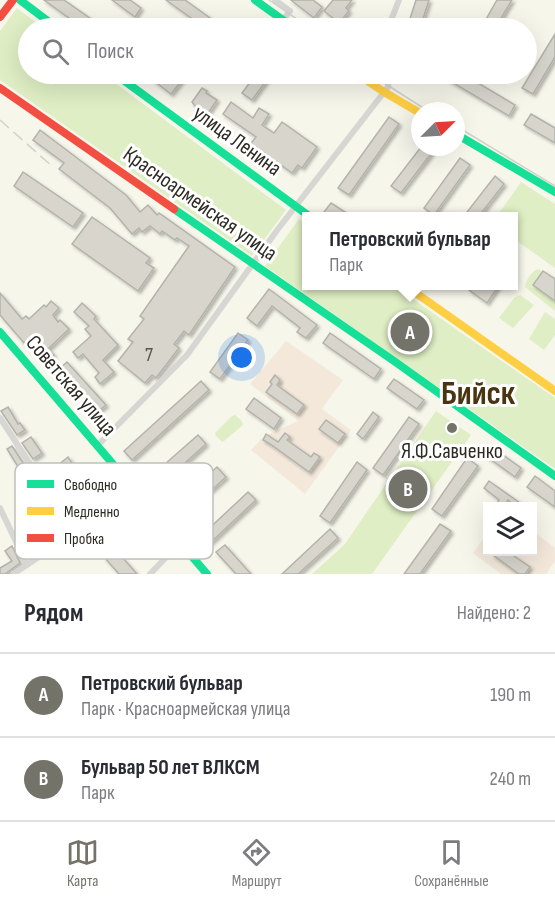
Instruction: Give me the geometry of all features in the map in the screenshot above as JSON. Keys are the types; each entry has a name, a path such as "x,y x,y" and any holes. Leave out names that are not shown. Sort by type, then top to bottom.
{"main road":[{"path":"0,17 13,0"},
{"path":"20,0 44,18"},
{"path":"255,0 280,18"},
{"name":"улица Ленина","path":"129,84 303,212"},
{"path":"372,84 411,108"},
{"name":"Красноармейская улица","path":"0,88 254,263 555,476"},
{"path":"465,139 555,192"},
{"path":"413,290 555,391"},
{"name":"Советская улица","path":"0,332 113,463"},
{"name":"Советская улица","path":"194,559 207,574"}],"street":[{"path":"275,0 290,11 285,18"},
{"path":"392,18 399,0"},
{"path":"98,445 188,355 295,207 389,84"},
{"path":"0,418 29,463"},
{"path":"0,508 15,540"},
{"path":"24,559 27,565"},
{"path":"13,574 36,559"},
{"path":"150,574 165,559"}],"shaded area":[{"path":"286,341 343,380 322,409 351,430 305,494 251,450 263,437 298,421 250,384"},
{"path":"537,534 555,548 555,561 546,574 501,574 473,553 483,539 483,556 537,556"}],"green space":[{"path":"17,8 30,18 18,18 18,84 116,84 286,210 252,256 0,80 0,31"},
{"path":"521,182 555,204 555,268 518,242 518,212 500,212"},
{"path":"299,219 302,221 302,290 400,290 555,398 555,469 265,266"},
{"path":"538,269 555,280 555,311 525,287 529,276"},
{"path":"520,295 534,305 513,328 499,318 514,298"},
{"path":"545,312 555,319 555,335 544,350 529,339"},
{"path":"436,411 471,435 372,574 312,574 345,544"},
{"path":"235,415 243,425 222,442 215,433"}],"building":[{"path":"44,0 64,0 90,18 69,18"},
{"path":"112,0 130,0 141,8 135,17"},
{"path":"166,0 185,0 210,18 191,18"},
{"path":"291,0 313,0 322,7 314,18"},
{"path":"333,0 352,0 346,8 349,11 343,18 333,18 324,11"},
{"path":"416,0 429,0 423,18 410,18"},
{"path":"497,0 512,0 501,18 487,18"},
{"path":"555,34 555,57 533,94 522,88 524,84 537,84 537,63"},
{"path":"158,84 179,84 171,94"},
{"path":"249,84 264,84 252,100 242,93"},
{"path":"455,84 480,84 515,105 509,116"},
{"path":"202,88 217,100 208,113 202,115 192,102"},
{"path":"231,102 253,118 259,108 269,114 262,125 274,133 282,122 317,147 302,168 298,165 292,173 251,143 256,137 223,114"},
{"path":"531,114 555,128 555,143 524,125"},
{"path":"389,117 399,124 349,195 338,188"},
{"path":"40,130 126,195 140,212 148,205 157,215 159,213 235,267 189,335 184,331 174,344 179,348 156,378 152,375 145,383 118,361 133,342 128,339 144,319 140,316 189,246 162,231 160,234 150,226 142,232 139,228 132,234 110,208 59,169 64,163 33,140"},
{"path":"414,156 429,156 401,193 391,186"},
{"path":"460,158 470,165 436,212 430,212 424,208"},
{"path":"23,172 83,213 73,227 14,186"},
{"path":"495,176 504,184 482,212 467,212"},
{"path":"331,203 345,212 324,212"},
{"path":"92,217 150,258 146,263 154,268 138,291 72,244"},
{"path":"543,271 555,279 555,301 533,285"},
{"path":"269,289 317,325 306,338 297,332 300,328 272,306 257,326 247,318"},
{"path":"469,290 496,290 487,303"},
{"path":"0,293 22,319 26,316 29,319 51,301 59,308 53,315 58,322 60,320 69,329 48,349 54,355 45,363 0,315"},
{"path":"82,303 96,316 94,319 118,345 103,360 114,372 100,384 95,377 99,373 83,354 78,358 73,352 91,336 85,329 89,326 74,312"},
{"path":"238,333 248,340 220,379 210,372"},
{"path":"330,333 381,369 374,379 323,343"},
{"path":"67,362 106,405 96,413 58,370"},
{"path":"275,375 280,380 277,385 304,405 297,414 266,392"},
{"path":"394,379 424,400 417,409 387,388"},
{"path":"201,381 209,390 132,460 124,451"},
{"path":"254,398 281,418 274,429 246,409"},
{"path":"8,407 18,424 20,423 25,430 17,435 1,411"},
{"path":"373,412 379,417 363,439 357,434"},
{"path":"409,417 419,424 383,475 373,468"},
{"path":"326,420 345,434 338,443 319,429"},
{"path":"285,433 290,437 287,440 311,457 314,453 320,457 309,472 263,440 266,434 278,442"},
{"path":"198,435 206,444 185,463 166,463"},
{"path":"31,437 42,453 33,459 22,443"},
{"path":"12,446 23,463 16,463 7,449"},
{"path":"492,447 521,468 515,477 486,456"},
{"path":"68,457 72,463 60,463"},
{"path":"467,458 478,466 442,516 432,509"},
{"path":"357,462 367,470 330,523 320,516"},
{"path":"217,467 226,477 213,489 213,471"},
{"path":"535,476 555,491 555,507 527,487"},
{"path":"489,481 519,502 508,500 498,502 499,500 484,488"},
{"path":"248,492 256,500 213,540 213,525"},
{"path":"440,524 451,531 420,574 404,574"},
{"path":"330,529 338,538 298,574 282,574"},
{"path":"225,545 251,574 236,574 216,552"},
{"path":"12,546 15,559 18,559 20,563 5,574 0,574 0,568 12,561 5,551"},
{"path":"494,556 514,556 530,567 525,574 519,574"},
{"path":"106,559 124,559 137,574 119,574"}],"tram line":[{"path":"269,0 295,18"},
{"path":"386,84 414,102"},
{"path":"465,131 555,186"}],"railway":[{"path":"0,120 53,167"}],"traffic: fast":[{"path":"20,0 44,18"},
{"path":"255,0 280,18"},
{"path":"129,84 304,212"},
{"path":"465,139 555,192"},
{"path":"174,209 555,476"},
{"path":"0,332 112,463"},
{"path":"194,559 207,574"}],"traffic: slow":[{"path":"372,84 411,108"},
{"path":"412,290 555,391"}],"traffic: jam":[{"path":"0,17 13,0"},
{"path":"0,88 174,209"}],"place":[{"name":"Петровский бульвар","path":"410,332"},
{"name":"Я.Ф.Савченко","path":"452,428"},
{"name":"Бульвар 50 лет ВЛКСМ","path":"408,489"}],"district":[{"name":"Бийск","path":"478,393"}]}
